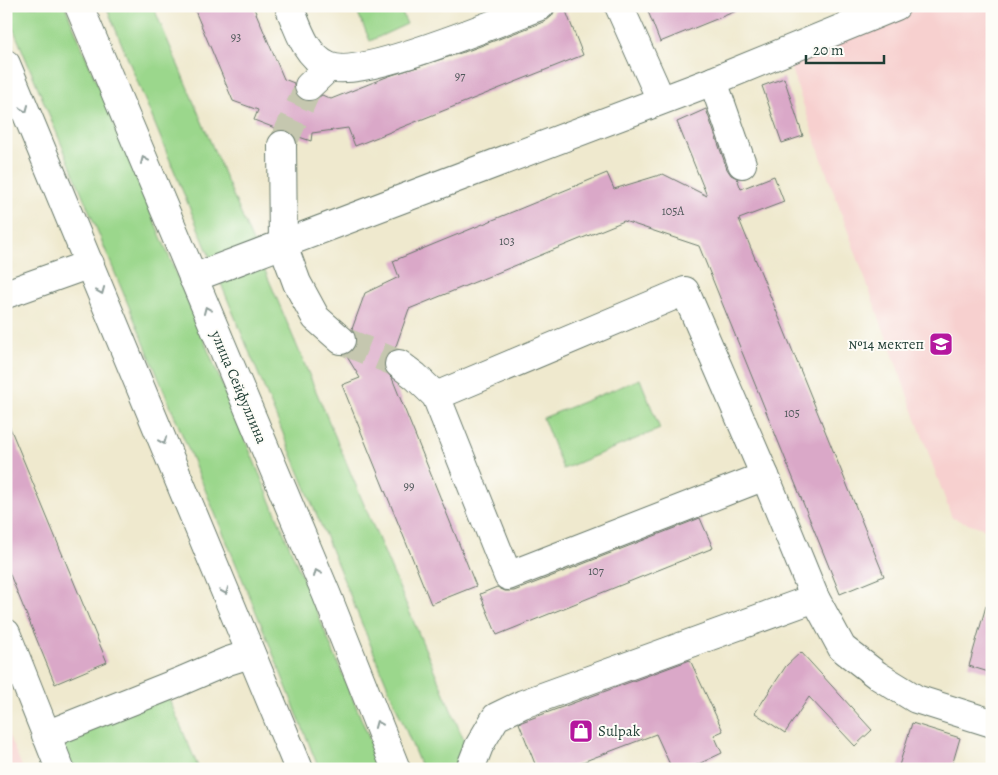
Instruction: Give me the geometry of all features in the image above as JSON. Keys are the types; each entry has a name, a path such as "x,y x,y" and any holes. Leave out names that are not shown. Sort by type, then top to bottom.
{"street":[{"name":"улица Сейфуллина","path":"79,6 318,575 396,769"},
{"path":"289,6 305,44 316,58 329,67 357,68 433,47 540,6"},
{"path":"619,6 661,100"},
{"path":"193,278 713,80 896,6"},
{"path":"6,64 299,769"},
{"path":"309,86 329,67"},
{"path":"713,80 742,164"},
{"path":"282,145 283,245 297,282 316,318 342,340"},
{"path":"6,294 90,264"},
{"path":"436,396 685,290 815,598 842,648 877,675 916,699 992,723"},
{"path":"398,364 416,376 436,396 508,576 765,476"},
{"path":"470,769 479,746 496,717 523,704 815,598"},
{"path":"6,633 60,769"},
{"path":"46,735 179,682 228,660 250,654"}],"shaded area":[{"name":"№14 мектеп","path":"921,6 992,6 992,531 952,518 826,171 788,60"},
{"path":"6,732 8,734 23,769 6,769"}],"green space":[{"path":"6,6 65,6 382,769 319,769 266,636 6,11"},
{"path":"106,6 153,6 476,769 422,769"},
{"path":"355,6 399,6 407,24 370,41"},
{"path":"640,379 660,429 563,469 543,418"},
{"path":"167,694 199,769 72,769 60,740"}],"building":[{"path":"193,6 253,6 284,79 294,83 294,90 297,96 305,101 313,101 322,95 331,99 389,76 470,50 546,21 555,10 564,6 583,55 355,146 348,128 312,133 311,141 293,135 289,131 280,130 254,120 258,110 233,101"},
{"path":"646,6 746,6 746,7 660,42"},
{"path":"784,78 803,136 782,143 762,86"},
{"path":"706,109 727,169 731,175 737,178 741,189 774,176 784,202 739,219 884,576 840,594 699,246 624,221 409,309 395,349 386,355 383,363 384,370 392,378 476,586 431,604 342,385 360,378 346,355 352,351 356,344 356,335 352,329 365,293 399,277 393,261 607,173 614,189 663,174 707,196 677,122"},
{"path":"6,418 107,662 55,684 6,565"},
{"path":"700,518 713,548 497,635 480,594 497,587 505,591 514,591"},
{"path":"986,606 992,607 992,673 969,666"},
{"path":"801,652 872,730 855,746 809,697 785,733 755,713 786,666"},
{"path":"690,660 723,731 714,735 722,753 688,769 672,769 656,734 564,769 537,769 519,723"},
{"path":"912,723 960,738 951,769 898,769"}],"tunnel":[{"path":"282,145 309,86"},
{"path":"341,340 399,364"}],"place":[{"name":"№14 мектеп","path":"941,344"},
{"name":"Sulpak","path":"581,731"}]}
